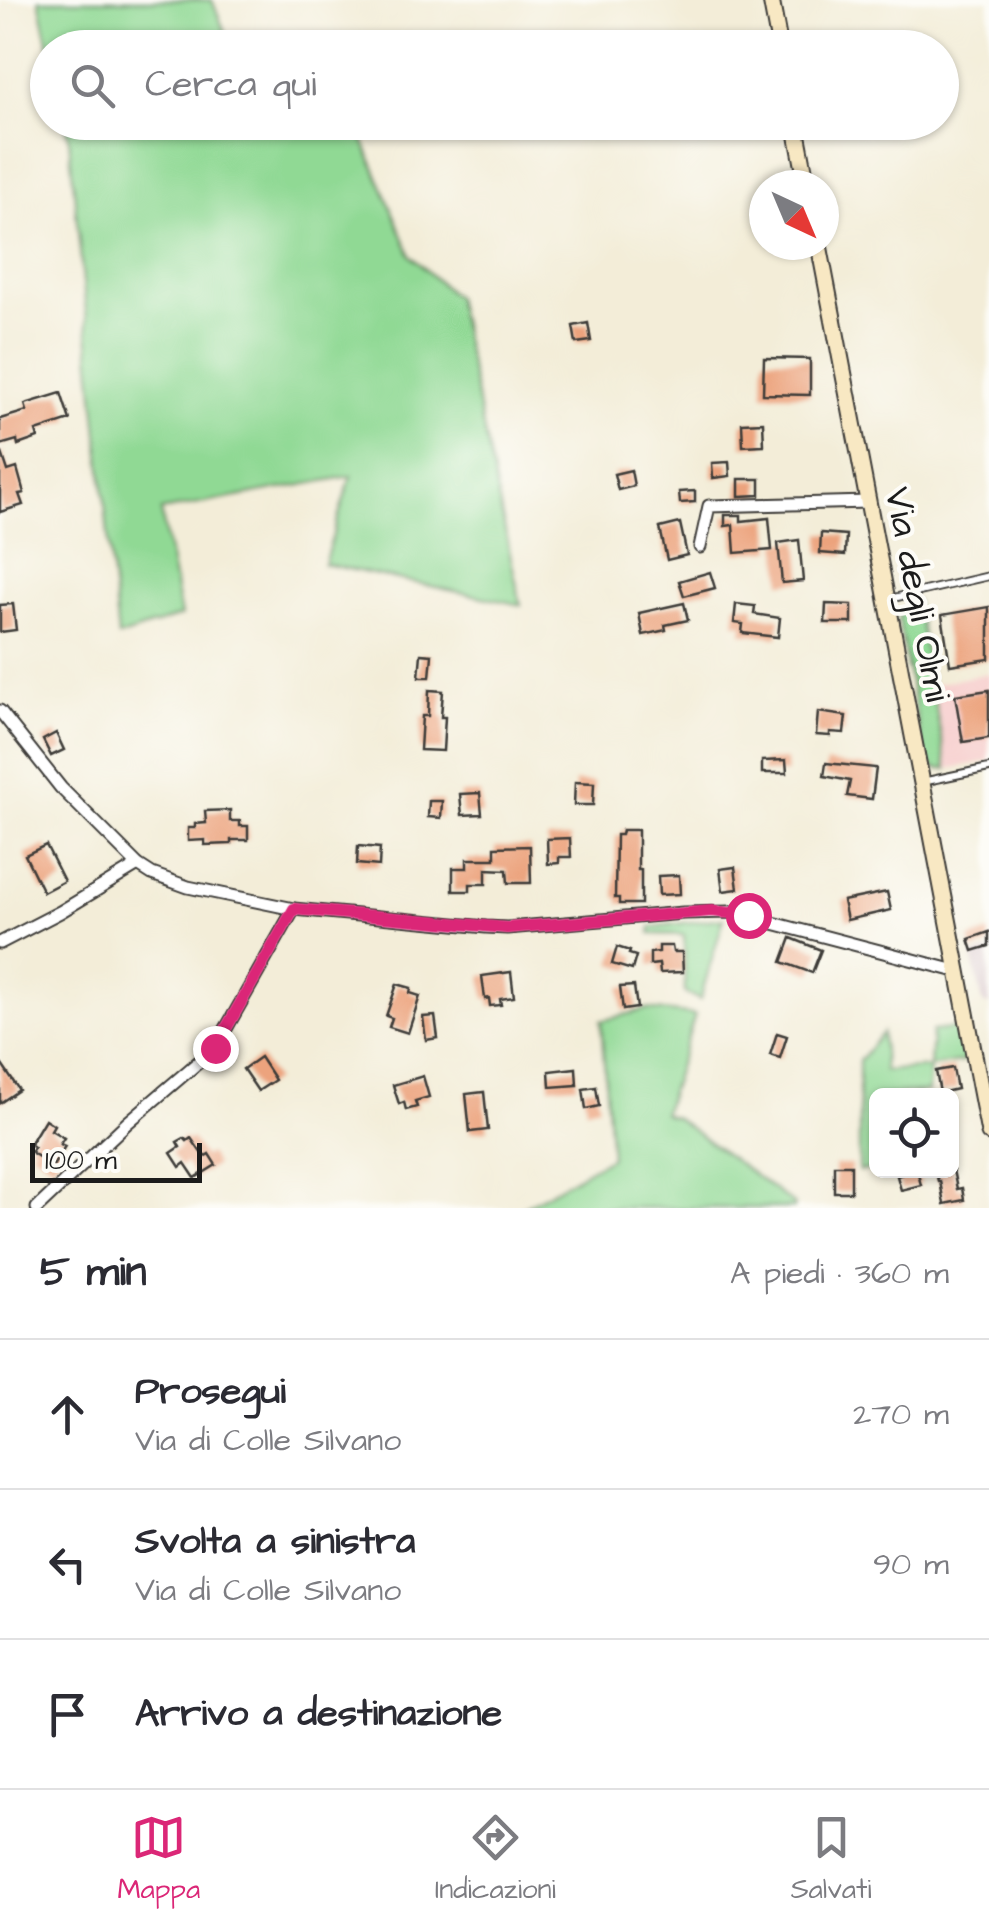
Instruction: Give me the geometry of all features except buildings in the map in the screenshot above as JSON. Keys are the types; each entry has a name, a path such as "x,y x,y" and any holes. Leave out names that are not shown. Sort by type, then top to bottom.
{"street":[{"path":"771,0 777,30"},
{"path":"798,140 804,170"},
{"name":"Via degli Olmi","path":"821,260 989,1133"},
{"path":"700,546 709,506 869,502"},
{"path":"0,710 83,813 147,872 180,884 294,909 507,928 731,912 956,970"},
{"path":"0,943 138,865"},
{"path":"37,1208 127,1122 215,1048 294,909"}],"lane":[{"path":"888,599 989,576"},
{"path":"922,782 989,768"}],"shaded area":[{"path":"989,673 989,761 947,769 931,685"},
{"path":"989,950 989,1005 983,1003 972,956"}],"green space":[{"path":"39,0 212,0 224,30 45,30"},
{"path":"69,140 363,140 411,256 455,297 521,605 324,564 351,476 161,511 181,616 118,637"},
{"path":"916,601 947,769 936,769 925,761 898,618"},
{"path":"724,918 700,1000 685,993 684,935 651,934 651,927"},
{"path":"647,1009 695,1015 663,1114 676,1118 794,1208 522,1208 611,1157 601,1021"},
{"path":"958,1028 965,1061 930,1067 932,1031"},
{"path":"882,1033 884,1071 930,1067 928,1088 869,1088 869,1170 859,1171 859,1061"}],"route":[{"path":"215,1048 294,909 507,928 712,911 748,915"}]}
